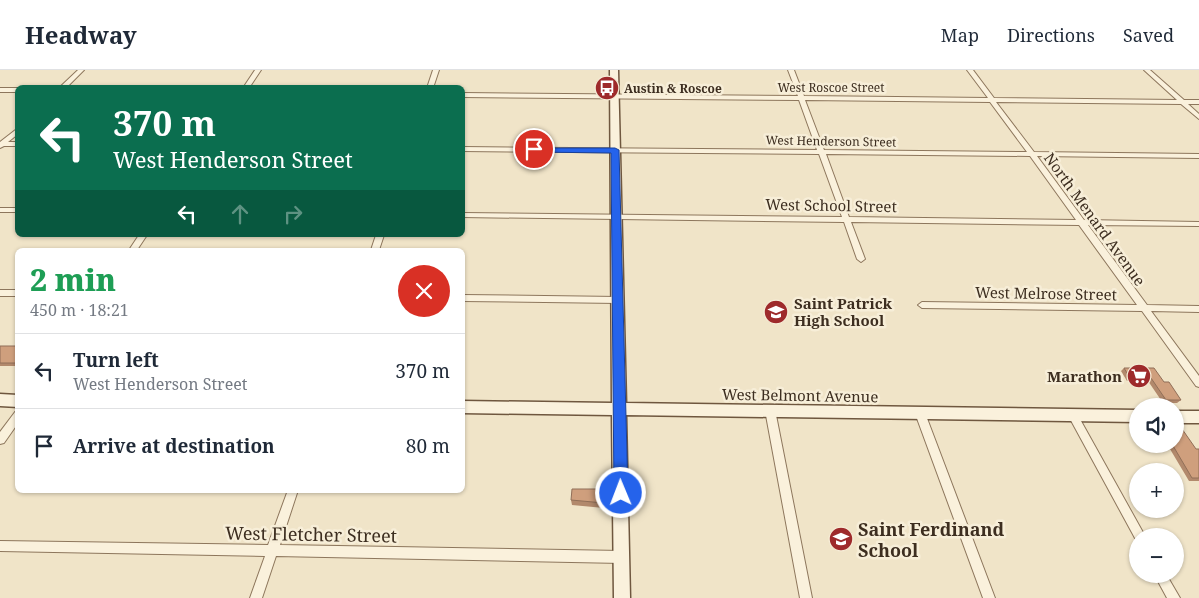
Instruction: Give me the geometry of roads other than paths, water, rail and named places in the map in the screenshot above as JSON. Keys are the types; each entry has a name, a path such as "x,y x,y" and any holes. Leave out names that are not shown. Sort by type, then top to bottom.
{"street":[{"path":"65,85 81,70"},
{"path":"248,85 258,70"},
{"path":"431,85 436,70"},
{"path":"614,70 622,598"},
{"path":"791,70 861,259"},
{"name":"North Menard Avenue","path":"970,70 1199,383"},
{"path":"1148,70 1199,117"},
{"path":"0,90 15,90"},
{"name":"West Roscoe Street","path":"465,95 1199,102"},
{"path":"1,145 15,133"},
{"path":"1,145 15,144"},
{"name":"West Henderson Street","path":"465,149 1199,156"},
{"path":"0,210 15,210"},
{"name":"West School Street","path":"465,215 1199,224"},
{"path":"134,248 142,237"},
{"path":"0,293 15,293"},
{"path":"465,298 618,300"},
{"name":"West Melrose Street","path":"922,305 1199,309"},
{"path":"0,400 15,401"},
{"name":"West Belmont Avenue","path":"465,407 1129,416"},
{"path":"770,410 806,598"},
{"path":"920,413 989,598"},
{"path":"1073,415 1136,528"},
{"path":"1184,417 1199,417"},
{"path":"0,440 15,419"},
{"path":"256,598 292,493"},
{"name":"West Fletcher Street","path":"0,546 622,557"},
{"path":"1165,583 1174,598"}],"place":[{"name":"Austin & Roscoe","path":"607,88"},
{"name":"Saint Patrick High School","path":"776,312"},
{"name":"Marathon","path":"1139,376"},
{"name":"Saint Ferdinand School","path":"841,539"}]}
